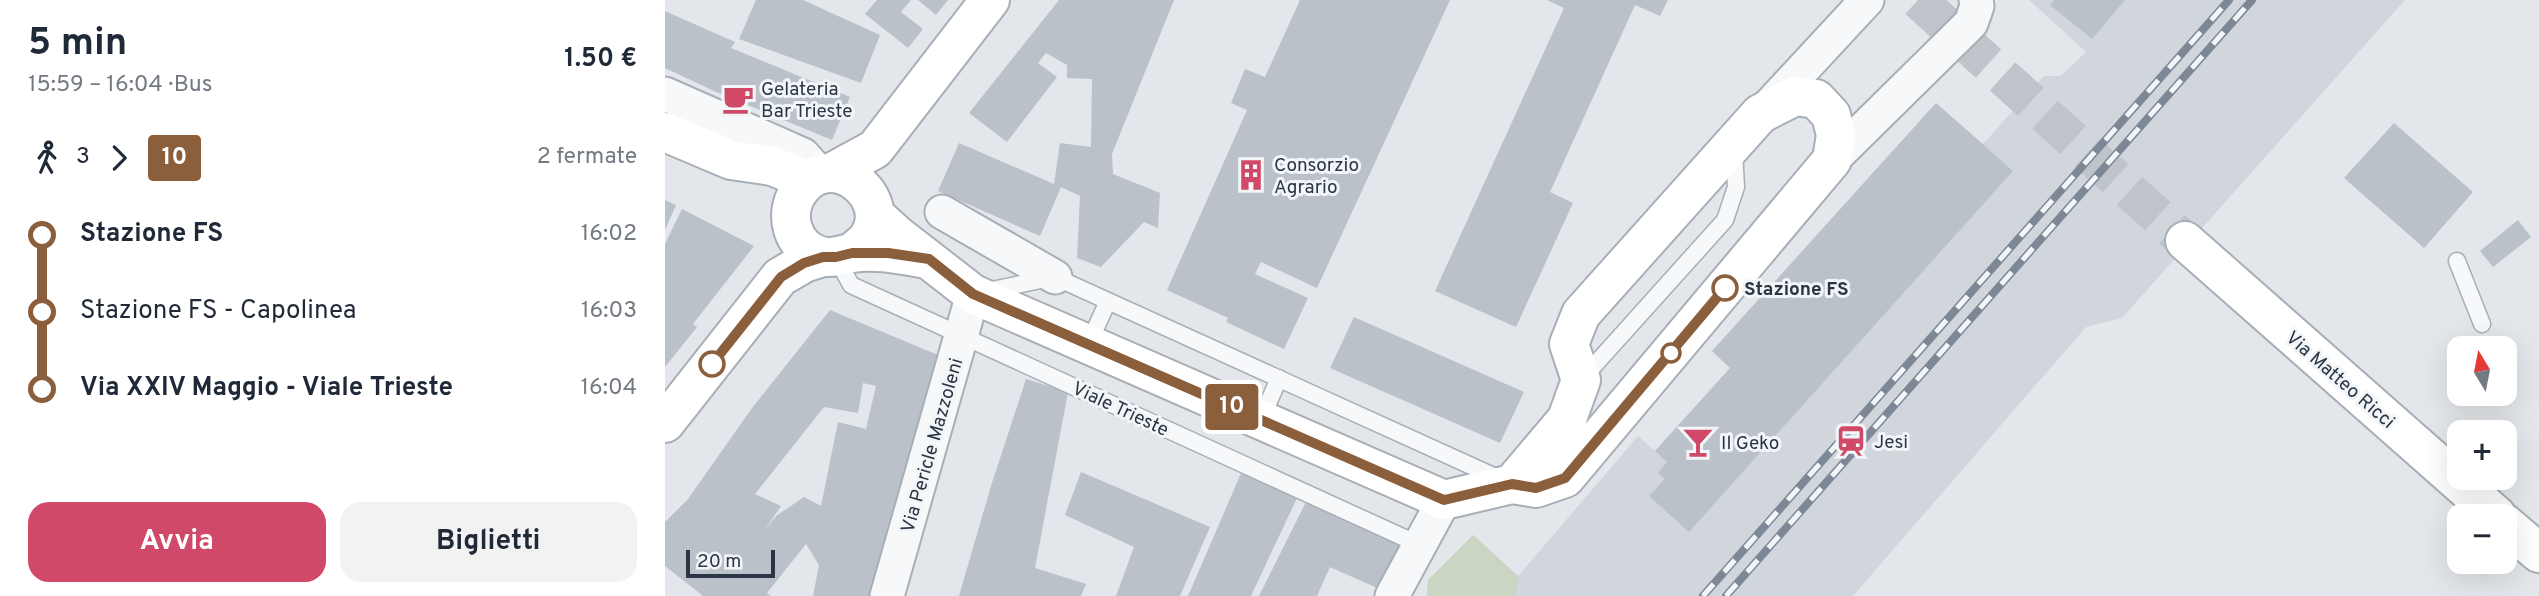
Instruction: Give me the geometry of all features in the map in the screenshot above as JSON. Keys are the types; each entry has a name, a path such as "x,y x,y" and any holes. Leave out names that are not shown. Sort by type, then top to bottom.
{"street":[{"path":"781,277 794,196 820,176 875,149 990,0"},
{"path":"1512,484 1567,419 1581,380 1569,344 1581,314 1733,144 1867,0"},
{"path":"1392,596 1444,500 1512,484 1536,488 1565,478 1832,160 1971,23 1977,6 1976,0"},
{"name":"Viale Trieste","path":"665,94 803,155 820,176"},
{"path":"1761,114 1795,96 1816,99 1831,115 1834,125 1836,135 1832,160"},
{"name":"Viale Trieste","path":"665,132 731,160 820,176 853,178 872,204 929,259 973,294 1444,500"},
{"path":"837,255 869,237 875,149"},
{"name":"Viale Trieste","path":"731,160 791,225 805,249 837,255"},
{"path":"942,212 1055,277"},
{"name":"Via Matteo Ricci","path":"2185,242 2483,504"},
{"path":"665,423 781,277 804,263 837,255 888,253 929,259"},
{"name":"Via Pericle Mazzoleni","path":"887,596 973,294"},
{"path":"2517,534 2539,553"}],"lane":[{"name":"Viale Trieste","path":"837,255 851,285 1420,545"},
{"path":"2457,261 2482,324"},
{"path":"973,294 1055,277 1512,484"},
{"path":"1089,345 1108,301"},
{"path":"1261,420 1279,378"}],"shaded area":[{"path":"2029,0 2405,0 2122,318 2086,327 1853,596 1427,596 1428,580 1473,535 1518,576 1638,436 1655,451 1730,368 1712,351 1936,103 1983,144 2044,76 2061,76 2086,52"}],"green space":[{"path":"1473,535 1518,576 1516,596 1427,596 1428,580"}],"building":[{"path":"756,0 803,0 880,35 861,83 739,39"},
{"path":"877,0 911,0 901,12 923,29 908,48 865,14"},
{"path":"918,0 948,0 936,15"},
{"path":"1059,0 1174,0 1112,154 1113,174 1160,193 1158,228 1144,222 1101,267 1077,258 1080,196 1061,187 1040,236 938,191 959,143 1054,184 1060,143 1091,147 1092,79 1067,78 1067,65 1046,53 1038,63 1057,77 1007,142 969,113"},
{"path":"1300,0 1450,0 1317,288 1261,262 1255,274 1308,298 1284,349 1226,322 1228,318 1167,290 1247,110 1231,103 1245,69 1265,77"},
{"path":"1547,0 1668,0 1660,16 1635,5 1550,192 1573,203 1516,327 1435,291 1564,8"},
{"path":"2055,0 2125,0 2092,39 2050,5"},
{"path":"665,11 735,42 731,48 850,97 832,140 665,68"},
{"path":"1936,103 2013,171 1689,532 1649,496 1665,479 1658,473 1667,462 1655,451 1730,368 1712,351"},
{"path":"2394,123 2473,192 2424,248 2344,178"},
{"path":"665,200 676,205 665,230"},
{"path":"682,209 754,246 693,324 697,327 665,367 665,244"},
{"path":"2518,220 2531,237 2493,267 2480,251"},
{"path":"830,310 938,355 886,532 872,596 813,596 819,565 806,544 767,593 771,596 703,596 665,566 665,522 688,499 752,408","holes":["863,383 876,386 866,429 838,422 821,506 804,497 776,516 764,531 781,506 755,494 824,407 858,413"]},
{"path":"1354,317 1524,392 1500,443 1330,368"},
{"path":"1026,379 1068,392 1035,568 1086,584 1081,596 959,596 991,486"},
{"path":"1242,471 1297,498 1251,596 1188,596"},
{"path":"1081,472 1210,527 1180,596 1116,596 1134,547 1065,515"},
{"path":"1307,500 1409,546 1384,591 1330,567 1317,596 1259,596"}],"tunnel":[{"path":"1918,0 2185,241"}],"railway":[{"path":"1703,596 2229,0"},
{"path":"1726,596 2252,0"}],"bus line":[{"name":"10","path":"712,364 781,277 804,263 852,253 888,253 929,259 973,294 1444,500 1512,484 1536,488 1565,478 1725,288"}],"place":[{"name":"Gelateria Bar Trieste","path":"738,99"},
{"name":"Consorzio Agrario","path":"1251,175"},
{"name":"Stazione FS","path":"1725,288"},
{"name":"Jesi","path":"1851,441"},
{"name":"Il Geko","path":"1698,442"}]}
